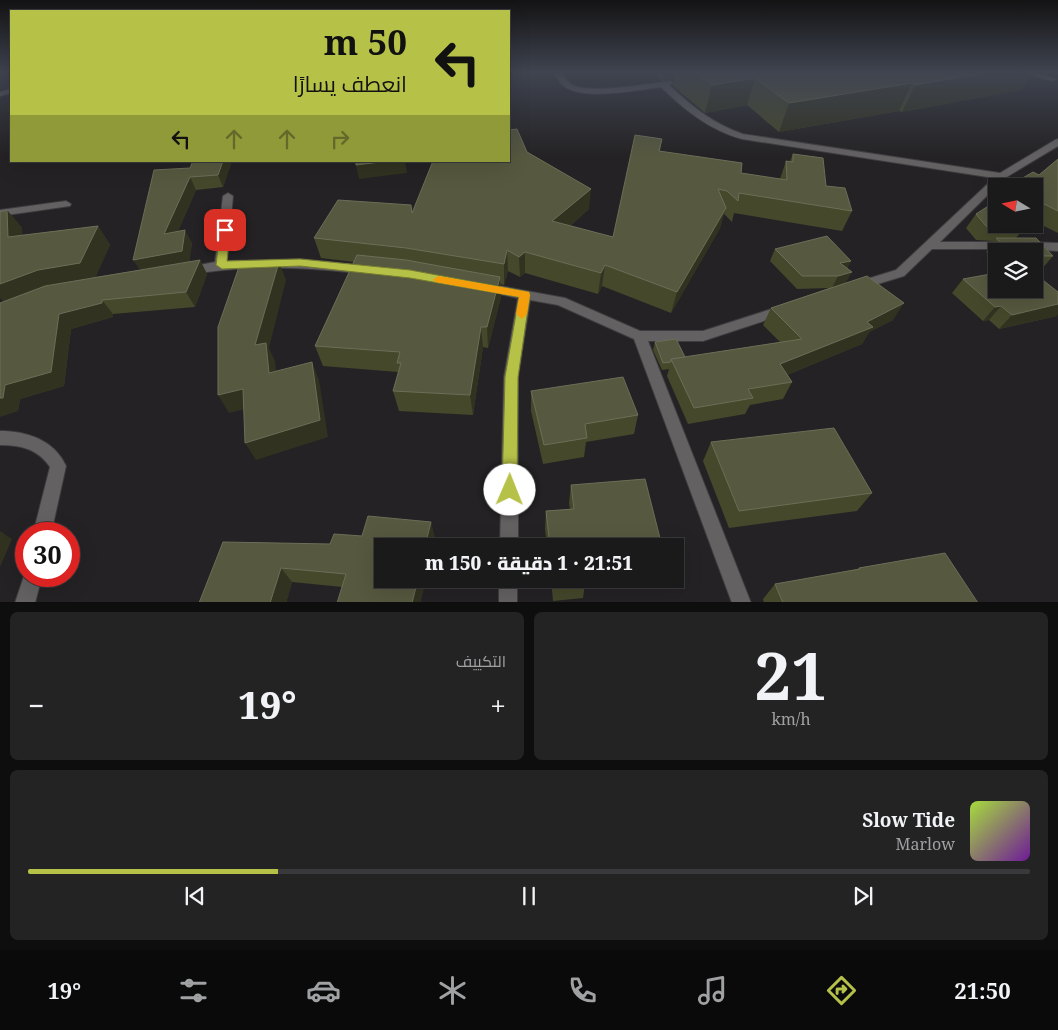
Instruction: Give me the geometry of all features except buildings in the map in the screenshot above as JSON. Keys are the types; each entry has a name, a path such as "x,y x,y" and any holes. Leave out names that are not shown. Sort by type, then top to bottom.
{"street":[{"path":"682,101 701,119 727,132 742,136 1002,176"},
{"path":"843,291 900,273 1002,176 1058,142"},
{"path":"222,265 228,196"},
{"path":"0,213 66,204"},
{"path":"931,245 1058,247"},
{"path":"172,274 222,265 300,263 382,271"},
{"path":"467,284 561,301 639,336 703,336 796,306"},
{"path":"509,538 512,377 525,295"},
{"path":"639,336 742,602"},
{"path":"0,438 26,440 40,446 51,455 58,466 45,522"},
{"path":"24,602 31,587"},
{"path":"508,588 508,602"}],"slow traffic":[{"path":"439,279 525,295 522,314"}],"route":[{"path":"225,230 222,265 300,263 410,274 525,295 512,377 510,490"}]}
